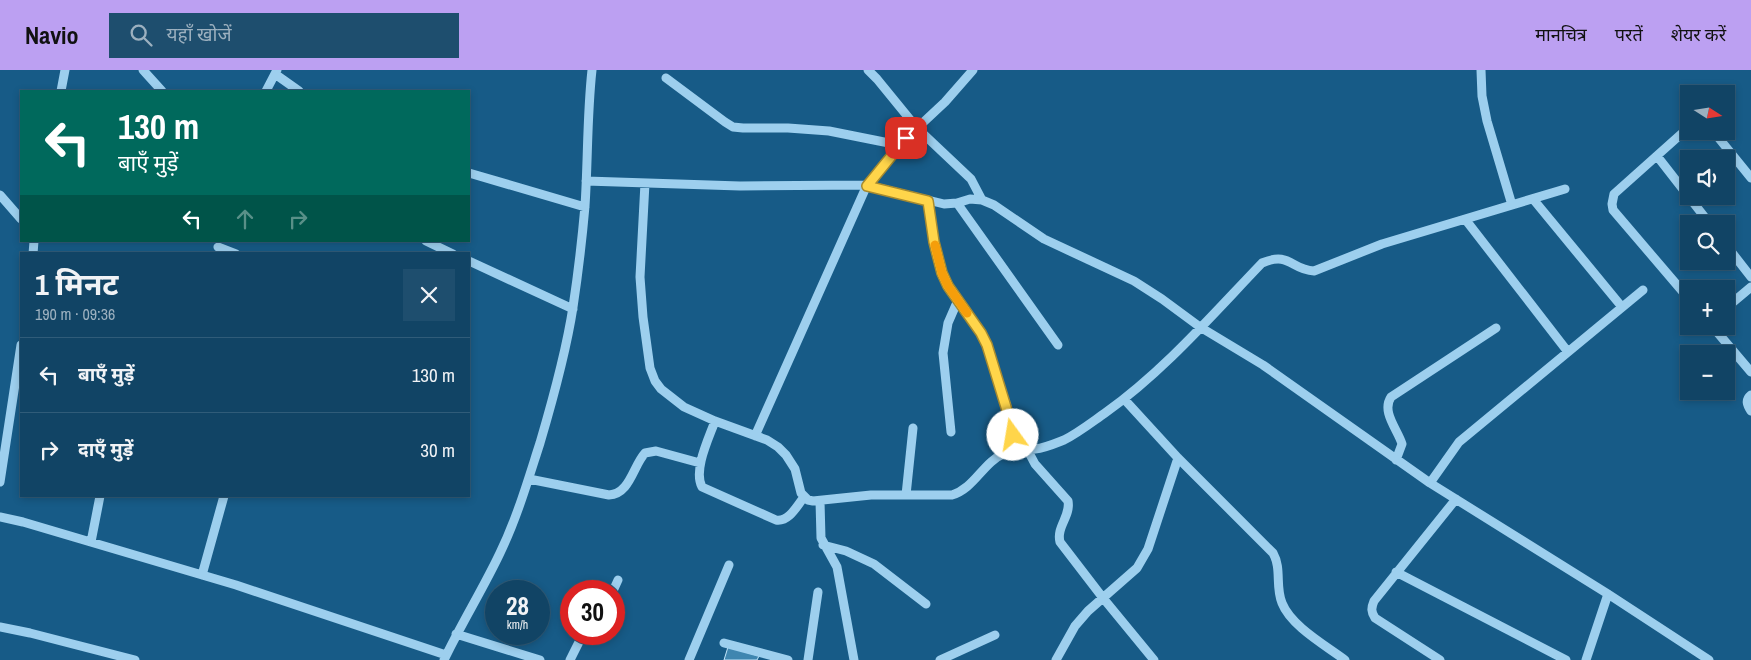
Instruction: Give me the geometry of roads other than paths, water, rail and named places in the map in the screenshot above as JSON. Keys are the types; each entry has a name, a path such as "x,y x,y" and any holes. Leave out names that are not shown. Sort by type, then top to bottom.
{"street":[{"path":"61,90 65,70"},
{"path":"143,70 161,90"},
{"path":"0,517 23,522 202,575 445,658 500,553 529,479 564,355 573,309 584,207 588,102 592,70"},
{"path":"868,70 917,128 971,179 982,200"},
{"path":"755,436 867,186 899,145 945,102 973,70"},
{"path":"1481,70 1482,96 1487,121 1512,205"},
{"path":"267,90 276,72 298,90"},
{"path":"666,78 733,126 829,131 899,145"},
{"path":"1680,135 1614,194 1612,204 1613,210 1680,288"},
{"path":"1720,140 1751,178"},
{"path":"1657,156 1703,215"},
{"path":"470,173 584,207"},
{"path":"586,182 740,186 867,186 944,204 970,199 994,204 1044,239 1134,281 1200,327 1264,365 1430,483 1608,594 1709,660"},
{"path":"645,183 640,277 650,368 655,381 684,407 778,447 795,469 801,494 808,500 820,501 872,495 952,495 962,492 994,459 1004,453 1050,446 1065,439 1124,399 1162,366 1262,263 1281,258 1307,271 1314,271 1382,244 1565,189"},
{"path":"0,194 20,218"},
{"path":"1532,199 1622,308"},
{"path":"928,201 934,242 942,273 948,286 981,333 987,345 1006,407 1016,450"},
{"path":"957,203 1058,345"},
{"path":"1465,219 1568,352"},
{"path":"428,242 449,252"},
{"path":"218,247 231,252"},
{"path":"1735,257 1751,277"},
{"path":"470,261 573,309"},
{"path":"1735,300 1751,286"},
{"path":"1430,483 1459,442 1643,290"},
{"path":"951,432 943,353 948,322 958,300"},
{"path":"1396,460 1402,444 1388,411 1387,405 1391,397 1496,328"},
{"path":"1720,335 1751,372"},
{"path":"0,482 19,378 20,362"},
{"path":"1751,395 1747,403 1751,411"},
{"path":"1124,399 1178,458 1273,553 1277,561 1281,602 1298,625 1344,660"},
{"path":"715,421 700,463 699,478 702,487 776,520 785,520 804,497"},
{"path":"906,495 913,428"},
{"path":"1027,449 1035,464 1068,501 1069,510 1059,531 1060,542 1154,660"},
{"path":"529,479 609,495 617,494 627,484 645,453 656,451 700,463"},
{"path":"1056,660 1075,626 1088,611 1137,568 1142,560 1148,549 1178,458"},
{"path":"91,542 100,497"},
{"path":"202,575 224,497"},
{"path":"1440,660 1375,618 1371,607 1396,572 1456,499"},
{"path":"820,501 821,538 823,545 837,567 854,660"},
{"path":"823,545 846,551 874,564 926,604"},
{"path":"689,660 729,566"},
{"path":"1396,572 1566,660"},
{"path":"808,660 818,592"},
{"path":"1586,660 1608,594"},
{"path":"0,627 134,660"},
{"path":"456,634 540,660"},
{"path":"940,660 995,635"},
{"path":"724,643 788,660"},
{"path":"570,660 578,645"}]}
